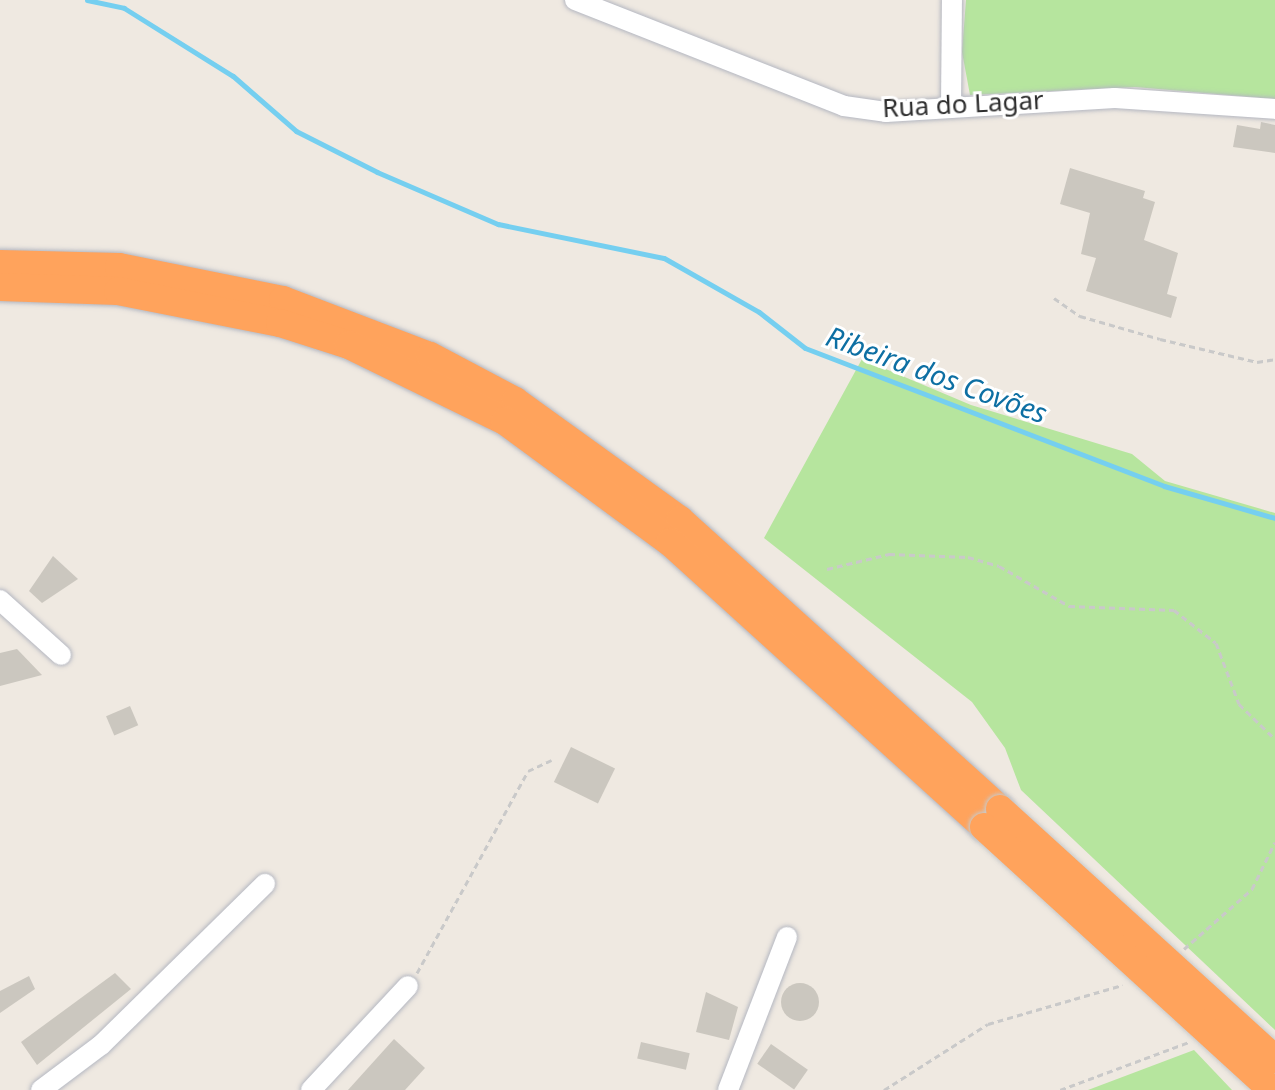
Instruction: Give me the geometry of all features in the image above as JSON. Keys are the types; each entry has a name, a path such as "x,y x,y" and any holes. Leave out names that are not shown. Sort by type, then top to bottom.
{"highway":[{"path":"0,264 119,267 283,300 430,356 515,401 680,520 1272,1090"},
{"path":"0,287 118,291 280,323 392,364 505,421 670,542 1275,1059"}],"street":[{"name":"Rua do Lagar","path":"575,0 800,94 886,112 1115,98 1275,109"},
{"path":"951,108 952,0"},
{"path":"0,600 61,655"},
{"path":"41,1090 101,1045 265,884"},
{"path":"728,1090 787,937"},
{"path":"311,1090 408,986"}],"path":[{"path":"1054,298 1080,316 1160,339 1257,362 1275,359"},
{"path":"827,569 889,554 968,557 999,566 1049,601 1174,610 1216,643 1239,704 1275,739"},
{"path":"408,986 528,771 552,760"},
{"path":"1180,952 1252,889 1275,842"},
{"path":"884,1090 988,1024 1113,984 1137,987"},
{"path":"1060,1090 1189,1042"}],"green space":[{"path":"966,0 1275,0 1275,99 1135,87 970,95 962,52"},
{"path":"862,359 971,405 1132,454 1165,481 1275,513 1275,1030 1021,790 1005,748 972,702 764,538"},
{"path":"1194,1050 1232,1090 1088,1090"}],"building":[{"path":"1261,122 1275,125 1275,153 1233,147 1237,125 1260,129"},
{"path":"1070,168 1145,191 1143,198 1155,202 1144,240 1178,253 1167,294 1177,297 1171,318 1086,291 1096,258 1081,254 1090,213 1060,204"},
{"path":"53,556 78,579 42,603 29,591"},
{"path":"17,649 42,675 0,686 0,653"},
{"path":"130,706 138,725 114,735 106,716"},
{"path":"571,747 615,768 598,804 554,782"},
{"path":"115,973 131,989 37,1065 21,1042"},
{"path":"29,976 35,989 0,1013 0,991"},
{"path":"800,983 813,989 819,1002 813,1015 800,1021 787,1015 781,1002 787,989"},
{"path":"706,992 738,1007 729,1040 696,1032"},
{"path":"394,1039 425,1068 405,1090 348,1090"},
{"path":"641,1042 690,1053 686,1070 637,1059"},
{"path":"771,1044 808,1070 794,1089 757,1064"}],"waterway":[{"name":"Ribeira dos Covões","path":"87,0 124,8 233,76 296,131 377,172 498,224 664,258 759,312 805,348 1164,486 1275,518"}]}
